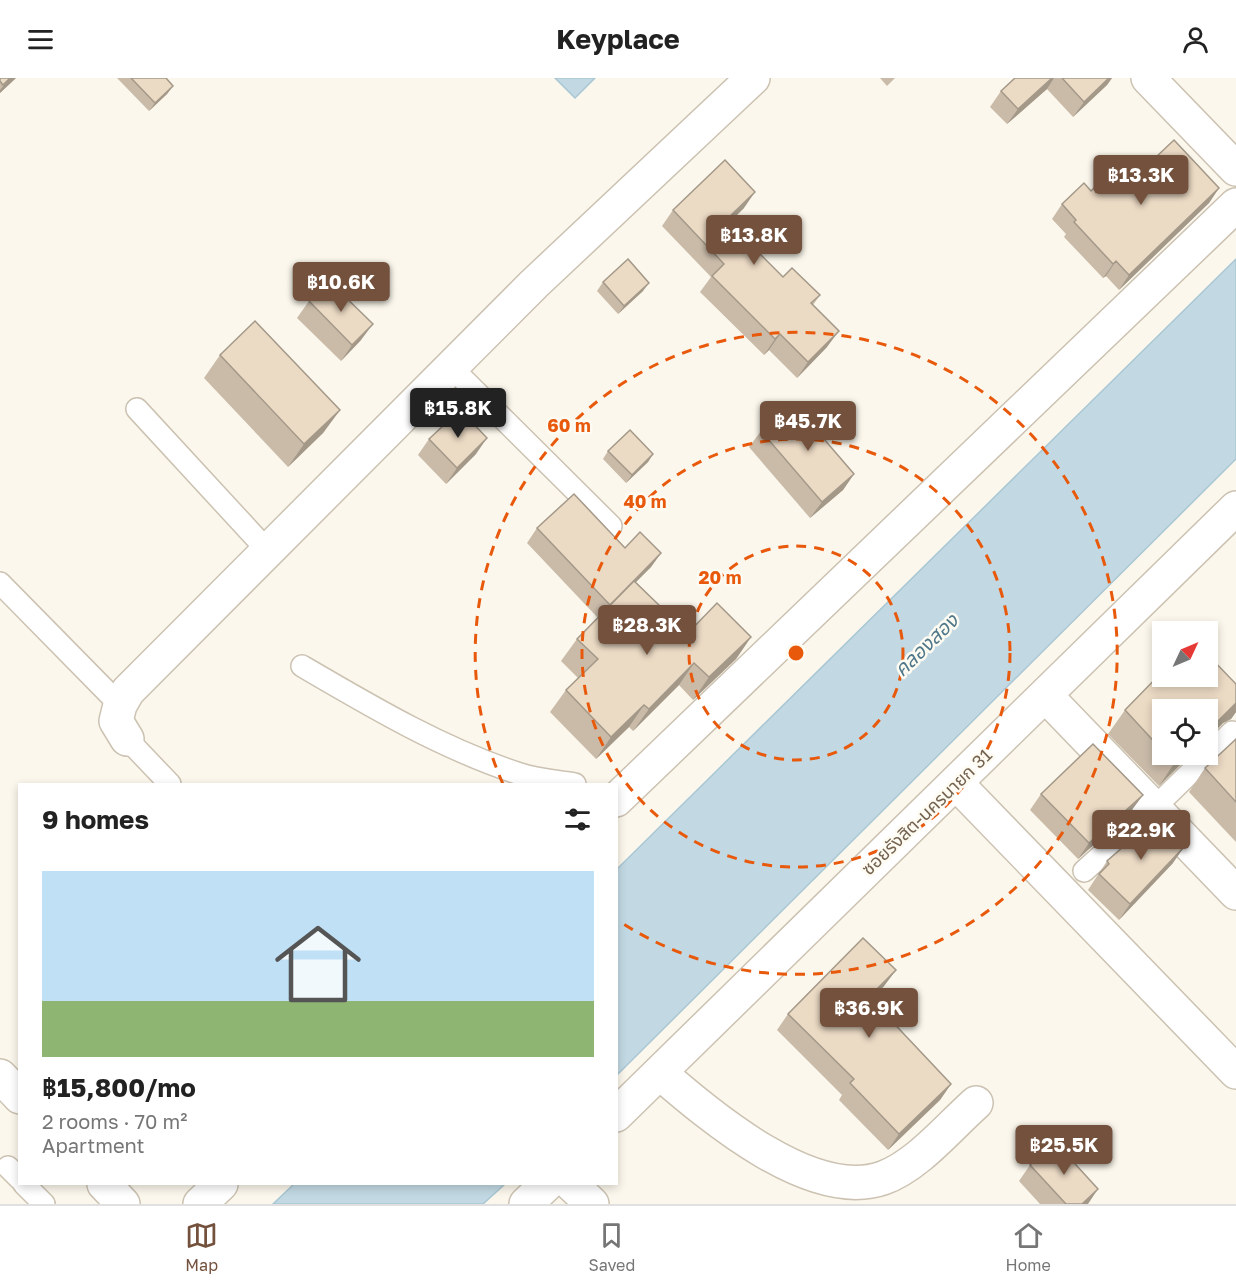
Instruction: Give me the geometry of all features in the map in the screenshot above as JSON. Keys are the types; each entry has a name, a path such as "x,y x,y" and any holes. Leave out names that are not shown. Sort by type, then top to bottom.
{"street":[{"path":"127,739 116,721 120,705 128,691 534,284 753,78"},
{"path":"1148,78 1236,169"},
{"path":"619,794 1236,205"},
{"name":"ซอยรังสิต-นครนายก 31","path":"618,1113 1236,508"},
{"path":"1046,696 1236,893"},
{"path":"956,783 1236,1072"},
{"path":"660,1072 707,1114 743,1139 782,1160 821,1176 846,1183 865,1183 885,1177 904,1167 975,1103"},
{"path":"0,1076 18,1095"},
{"path":"105,1185 123,1204"},
{"path":"526,1204 546,1185"},
{"path":"572,1185 592,1204"}],"lane":[{"path":"451,367 611,526"},
{"path":"137,409 267,550"},
{"path":"0,584 120,705"},
{"path":"302,666 399,721 517,780 560,783"},
{"path":"1084,871 1153,809 1232,732"},
{"path":"127,739 169,783"},
{"path":"25,1185 44,1204"}],"water":[{"path":"555,78 595,78 575,98"},
{"name":"คลองสอง","path":"1236,259 1236,459 618,1074 618,868"},
{"path":"293,1185 504,1185 483,1204 273,1204"}],"building":[{"path":"0,78 10,78 3,85"},
{"path":"131,78 166,78 173,86 155,103"},
{"path":"1015,78 1052,78 1018,109 1001,91"},
{"path":"1062,78 1109,78 1084,102"},
{"path":"1174,140 1219,188 1129,275 1116,261 1113,264 1074,222 1076,220 1062,204 1084,183 1091,191 1123,160 1137,175"},
{"path":"725,160 755,192 726,220 783,277 792,268 820,295 811,303 839,331 808,362 780,334 775,339 712,276 724,264 673,210"},
{"path":"628,259 649,283 624,306 603,282"},
{"path":"329,281 373,324 352,345 309,301"},
{"path":"255,321 340,410 304,444 220,355"},
{"path":"793,403 854,474 822,502 761,431"},
{"path":"460,410 487,438 457,468 429,439"},
{"path":"630,430 653,454 632,475 608,451"},
{"path":"574,494 625,548 640,532 661,553 610,605 537,528"},
{"path":"634,581 688,633 717,603 751,637 709,677 694,663 649,709 644,705 611,737 566,690 598,659 577,639"},
{"path":"1218,665 1236,684 1236,703 1218,721 1218,699 1152,699 1152,739 1125,710 1152,682 1152,687 1218,687"},
{"path":"1236,739 1236,802 1205,768 1208,765 1218,765 1218,756"},
{"path":"1093,744 1143,795 1089,843 1041,794"},
{"path":"1155,819 1184,847 1130,904 1099,874 1109,864 1107,861"},
{"path":"863,938 896,970 869,997 951,1084 899,1134 850,1083 854,1079 788,1014"},
{"path":"1055,1142 1098,1189 1082,1204 1066,1204 1030,1165"}]}
